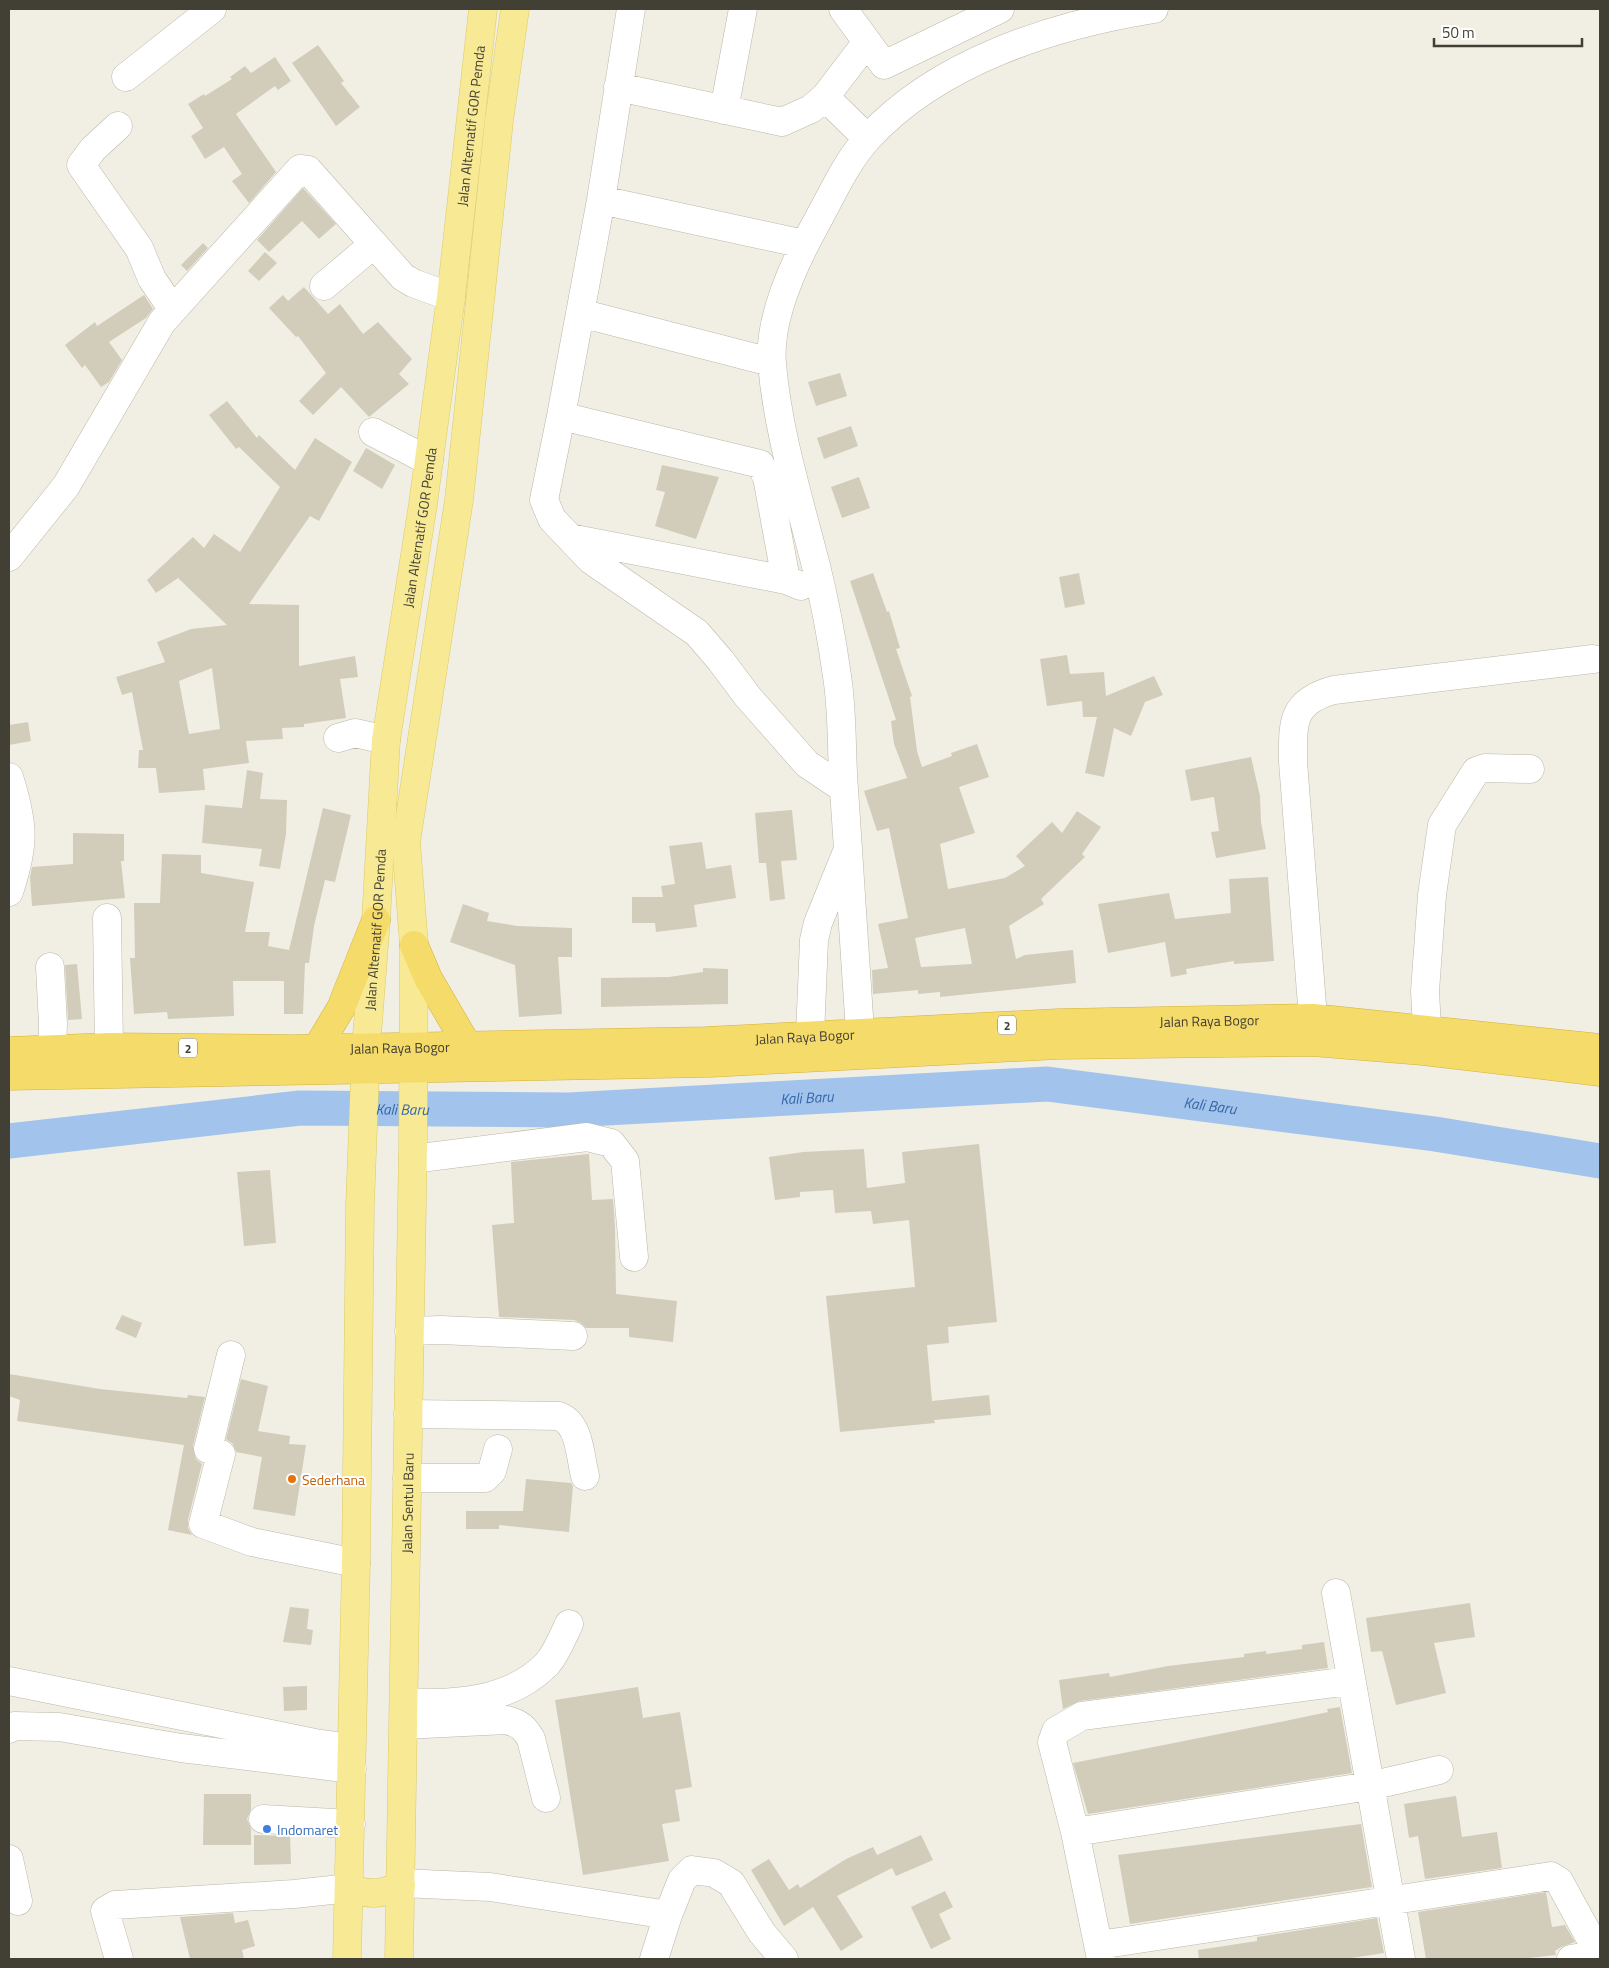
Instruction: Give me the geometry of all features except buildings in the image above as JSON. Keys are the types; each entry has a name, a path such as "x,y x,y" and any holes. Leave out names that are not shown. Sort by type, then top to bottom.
{"highway":[{"path":"317,1048 341,1008 376,920"},
{"path":"414,945 428,978 467,1045"},
{"name":"Jalan Raya Bogor","path":"9,1076 365,1066 413,1068 710,1063 959,1039 1058,1023 1313,1018 1428,1028 1600,1048"},
{"name":"Jalan Raya Bogor","path":"413,1068 467,1045 706,1041 860,1032 1058,1045 1312,1042 1423,1051 1600,1072"},
{"name":"Jalan Raya Bogor","path":"9,1051 109,1047 317,1048 365,1066"}],"main road":[{"name":"Jalan Alternatif GOR Pemda","path":"365,1066 376,920 386,740 452,297 483,9"},
{"name":"Jalan Alternatif GOR Pemda","path":"413,1068 414,945 406,842 459,500 499,121 515,9"},
{"path":"347,1959 356,1563 360,1205 365,1066"},
{"name":"Jalan Sentul Baru","path":"399,1959 413,1068"},
{"path":"350,1888 366,1894 382,1893 401,1885"}],"street":[{"path":"126,77 212,9"},
{"path":"631,9 601,200 544,500 552,519 591,560 698,633 748,697 807,764 844,789"},
{"path":"724,110 743,9"},
{"path":"843,9 884,65 984,12"},
{"path":"860,1032 838,679 821,594 783,441 772,362 774,327 804,244 852,160 867,138 909,100 938,82 979,61 1044,33 1113,15 1154,9"},
{"path":"618,87 782,122 810,109 826,97 867,42"},
{"path":"826,97 867,138"},
{"path":"118,126 93,148 81,165 139,248 152,279 173,310"},
{"path":"9,557 66,486 150,340 173,310 297,172 304,168 308,170 403,277 413,283 452,297"},
{"path":"601,200 804,244"},
{"path":"324,286 374,244"},
{"path":"580,313 772,362"},
{"path":"561,416 760,464 767,477 786,580"},
{"path":"373,432 429,461"},
{"path":"570,538 786,580 821,594"},
{"path":"1313,1018 1293,762 1293,723 1303,706 1321,694 1334,690 1593,659"},
{"path":"338,738 355,733 386,740"},
{"path":"1428,1028 1425,990 1432,894 1442,825 1476,772 1485,768 1530,769"},
{"path":"9,777 20,813 22,836 19,858 9,892"},
{"path":"810,1035 814,940 818,923 849,848"},
{"path":"107,918 109,1047"},
{"path":"50,967 53,1024 52,1050"},
{"path":"413,1151 587,1137 611,1143 625,1161 634,1257"},
{"path":"409,1331 441,1330 573,1336"},
{"path":"231,1355 208,1449 221,1454 203,1524 252,1542 356,1563"},
{"path":"408,1414 559,1416 566,1419 575,1430 584,1476"},
{"path":"407,1478 485,1478 492,1471 498,1449"},
{"path":"1336,1593 1389,1901 1401,1959"},
{"path":"404,1714 432,1704 476,1700 506,1692 548,1663 570,1624"},
{"path":"9,1680 315,1743 352,1759"},
{"path":"1350,1681 1082,1716 1056,1731 1052,1742 1075,1832 1100,1952 1389,1901 1551,1876 1559,1881 1600,1955 1571,1959"},
{"path":"404,1714 506,1720 517,1723 527,1731 531,1739 546,1798"},
{"path":"9,1729 14,1726 59,1727 181,1748 352,1759"},
{"path":"1075,1832 1370,1786 1439,1770"},
{"path":"263,1819 350,1824"},
{"path":"9,1859 18,1902"},
{"path":"654,1959 668,1915 682,1880 692,1870 714,1873 732,1884 762,1932 784,1959"},
{"path":"401,1885 490,1886 668,1915"},
{"path":"119,1959 105,1912 115,1904 294,1894 350,1888"}],"waterway":[{"name":"Kali Baru","path":"9,1141 300,1108 569,1110 1047,1084 1435,1134 1600,1161"}],"place":[{"name":"Sederhana","path":"292,1479"},
{"name":"Indomaret","path":"267,1829"}]}
